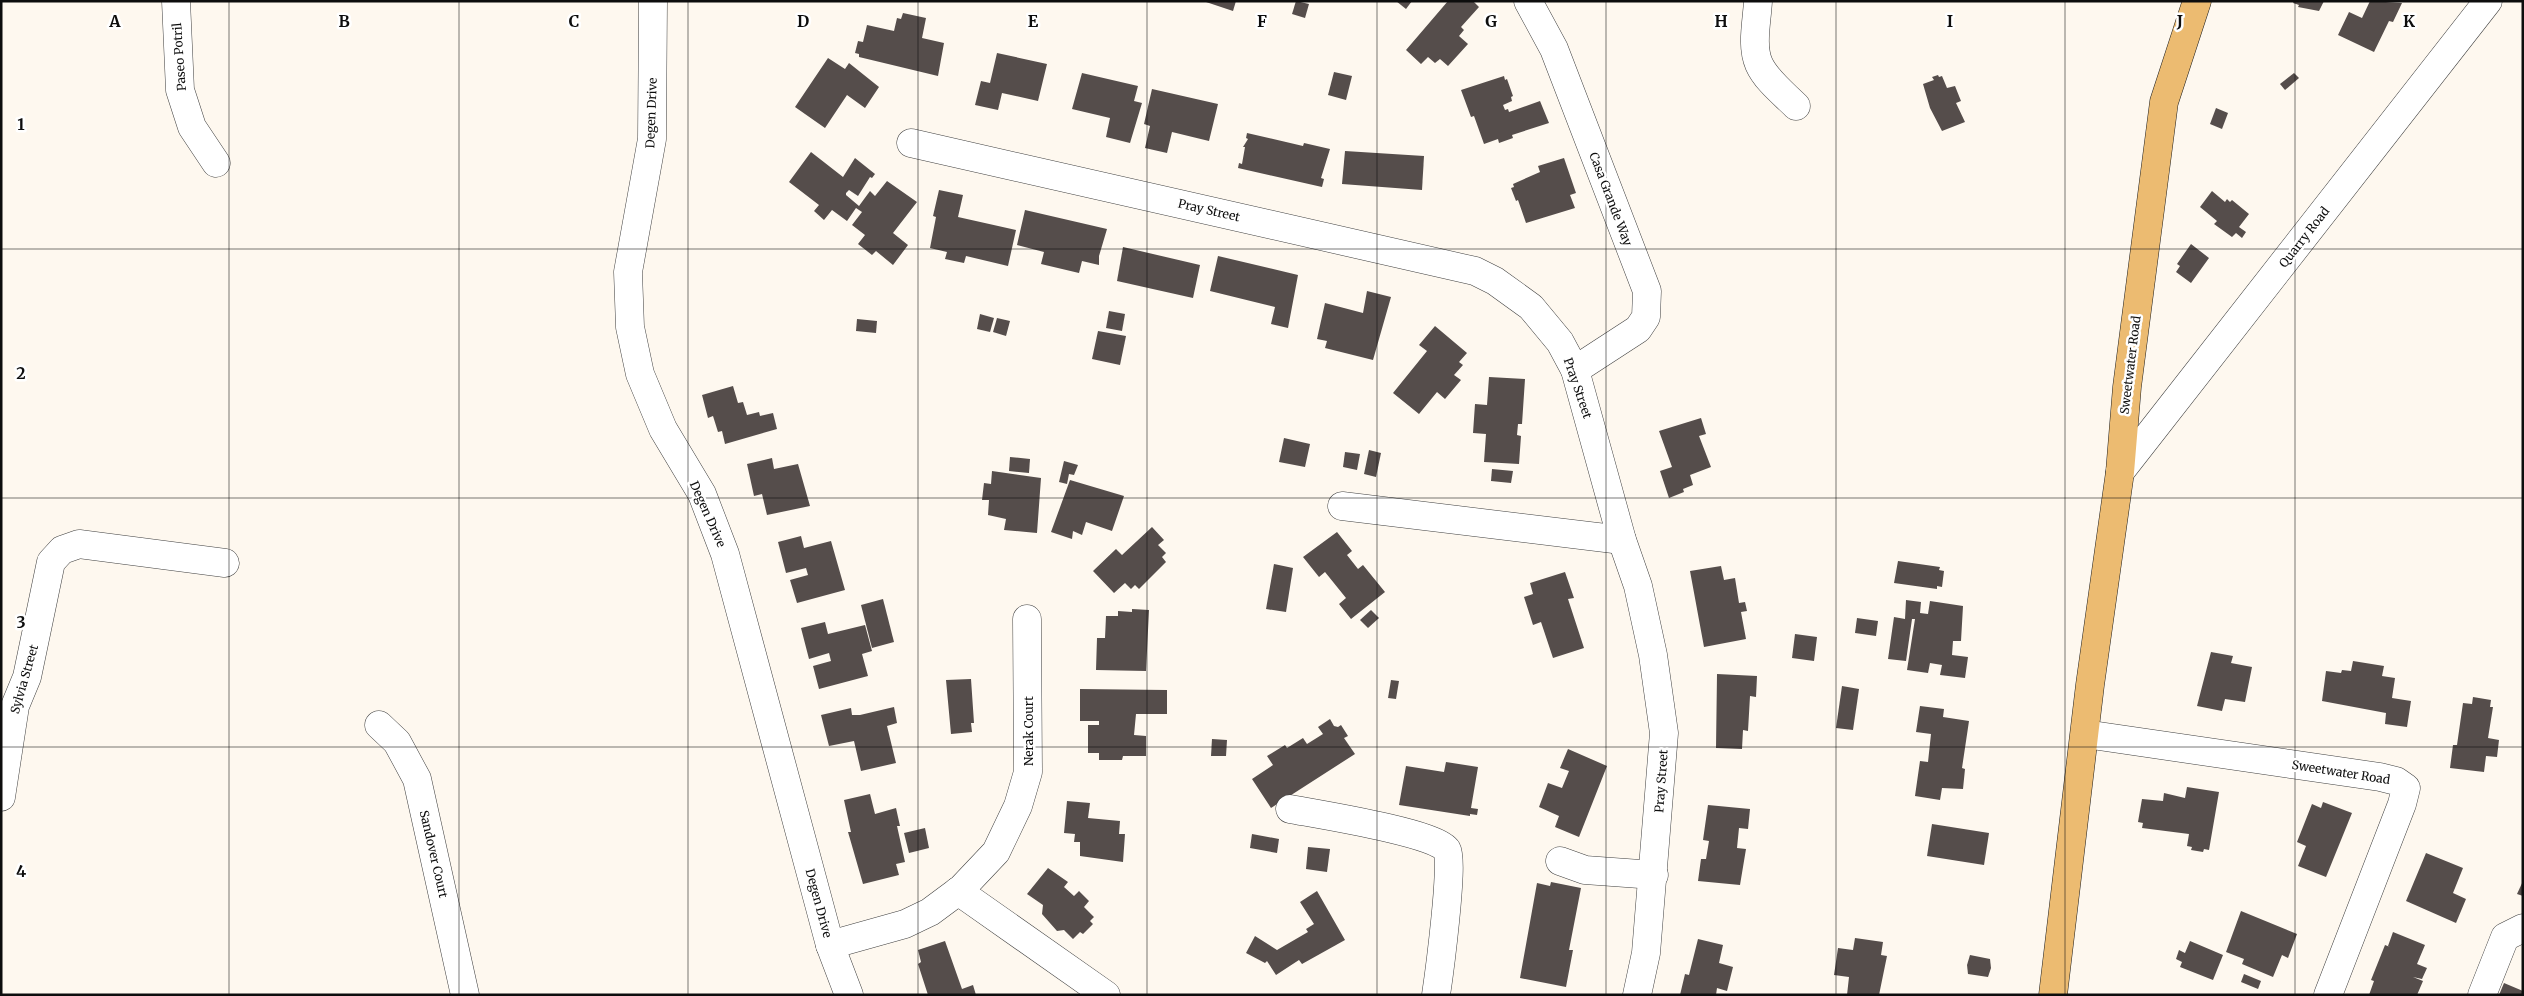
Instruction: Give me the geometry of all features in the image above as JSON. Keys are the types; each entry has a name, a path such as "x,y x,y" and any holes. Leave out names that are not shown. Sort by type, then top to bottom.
{"main road":[{"name":"Sweetwater Road","path":"2053,995 2120,472 2127,387 2164,102 2197,1"}],"street":[{"name":"Paseo Potril","path":"176,1 180,90 192,127 216,163"},
{"name":"Degen Drive","path":"653,1 652,139 628,272 630,327 640,374 663,429 702,494 725,554 830,945 849,995"},
{"name":"Casa Grande Way","path":"1528,1 1554,49 1647,291 1646,318 1638,329 1574,370"},
{"path":"1758,1 1755,45 1759,65 1765,74 1796,106"},
{"name":"Quarry Road","path":"2120,472 2488,1"},
{"name":"Pray Street","path":"911,143 1475,271 1508,289 1531,307 1560,342 1574,370 1622,540 1638,586 1653,655 1664,732 1654,875 1646,953 1637,995"},
{"path":"1342,506 1622,540"},
{"name":"Sylvia Street","path":"1,797 14,706 27,677 52,562 62,550 79,544 225,563"},
{"name":"Nerak Court","path":"830,945 905,924 930,912 958,891 996,852 1018,806 1028,772 1027,619"},
{"name":"Sandover Court","path":"379,725 397,742 417,779 465,995"},
{"name":"Sweetwater Road","path":"2085,734 2380,777 2396,780 2406,788 2402,804 2328,995"},
{"path":"1290,809 1420,835 1442,843 1449,852 1436,995"},
{"path":"1560,861 1585,870 1654,875"},
{"path":"958,891 1106,995"},
{"path":"2482,995 2505,937 2523,928"}],"building":[{"path":"1203,1 1236,1 1233,11"},
{"path":"1296,1 1309,4 1305,18 1292,14"},
{"path":"1396,1 1412,1 1406,9"},
{"path":"1448,1 1473,1 1479,7 1461,27 1464,30 1459,36 1468,44 1448,66 1440,59 1435,63 1428,57 1421,64 1406,50"},
{"path":"2294,1 2324,1 2319,11 2298,7 2299,5 2293,3"},
{"path":"2370,1 2402,3 2393,22 2389,21 2374,52 2338,35 2349,12 2362,18"},
{"path":"903,13 926,18 922,38 944,43 938,76 859,57 859,54 855,53 858,41 863,42 867,25 894,31 897,18 901,19"},
{"path":"997,53 1047,64 1038,101 1002,93 998,110 975,105 981,81 990,83"},
{"path":"828,58 845,69 849,63 879,87 865,108 847,95 825,128 795,107"},
{"path":"1334,72 1352,76 1346,100 1328,95"},
{"path":"1082,73 1138,86 1134,101 1142,103 1130,143 1106,137 1110,118 1072,109"},
{"path":"2294,73 2299,78 2285,90 2280,84"},
{"path":"1938,75 1939,77 1942,76 1947,88 1955,86 1961,101 1956,103 1965,122 1942,131 1930,108 1923,84 1934,80 1932,77"},
{"path":"1504,76 1505,80 1507,79 1513,96 1511,97 1512,101 1503,105 1505,110 1508,109 1509,112 1540,101 1549,123 1512,135 1513,138 1499,143 1498,139 1484,144 1474,116 1471,117 1461,90"},
{"path":"1152,89 1218,104 1209,141 1172,132 1167,153 1145,148 1150,126 1144,124"},
{"path":"2216,108 2228,113 2222,129 2210,124"},
{"path":"1247,133 1303,146 1304,143 1330,149 1321,178 1324,179 1322,187 1238,168 1239,163 1242,164 1245,147 1243,147 1248,139 1246,138"},
{"path":"1345,151 1424,156 1422,190 1342,184"},
{"path":"811,152 843,177 855,158 875,174 872,178 870,177 858,196 849,190 846,193 859,206 870,191 875,196 887,181 917,202 893,233 908,245 893,265 876,251 872,255 858,244 865,235 852,225 862,212 856,208 847,221 832,210 824,220 814,211 819,205 789,182"},
{"path":"1564,158 1576,193 1570,195 1575,208 1526,223 1518,200 1516,201 1511,188 1514,187 1513,184 1540,172 1538,166"},
{"path":"939,190 963,195 958,217 1016,230 1008,266 966,256 964,263 945,259 947,252 930,248 936,217 933,216"},
{"path":"2212,191 2225,202 2227,199 2230,202 2232,200 2249,214 2239,227 2246,232 2242,238 2236,233 2232,237 2214,224 2217,221 2200,207"},
{"path":"1025,210 1107,229 1099,256 1099,265 1082,261 1079,273 1041,264 1044,252 1017,245"},
{"path":"2191,244 2209,258 2191,283 2176,272 2180,266 2177,264"},
{"path":"1123,247 1200,265 1193,298 1117,281"},
{"path":"1218,256 1298,275 1288,328 1271,324 1275,307 1210,291"},
{"path":"1367,291 1391,297 1373,360 1325,348 1327,341 1317,339 1325,303 1363,313"},
{"path":"1109,311 1125,314 1122,331 1106,328"},
{"path":"980,314 994,318 990,332 977,329"},
{"path":"997,318 1010,321 1006,336 993,332"},
{"path":"857,319 877,321 876,333 856,331"},
{"path":"1435,326 1467,353 1459,362 1463,365 1454,375 1461,380 1445,399 1437,392 1419,414 1393,393 1427,351 1419,345"},
{"path":"1098,331 1126,336 1120,365 1092,359"},
{"path":"1489,377 1525,379 1522,424 1518,424 1517,435 1521,436 1519,464 1484,462 1486,434 1473,433 1475,404 1487,405"},
{"path":"733,386 738,403 743,402 747,415 759,412 760,416 773,413 777,429 725,444 722,431 718,432 713,416 708,418 702,395"},
{"path":"1701,418 1706,434 1699,436 1711,467 1690,475 1693,485 1683,489 1684,492 1669,498 1660,471 1672,467 1659,431"},
{"path":"1284,438 1310,444 1305,467 1279,462"},
{"path":"1369,450 1381,453 1376,477 1364,474"},
{"path":"1345,452 1360,454 1357,470 1343,467"},
{"path":"1010,457 1030,459 1029,473 1009,471"},
{"path":"772,458 774,469 798,464 810,506 767,515 762,494 754,496 747,464"},
{"path":"1064,461 1078,465 1074,475 1069,474 1067,484 1059,482"},
{"path":"1492,469 1513,471 1511,483 1491,481"},
{"path":"992,471 1041,478 1037,533 1004,530 1006,519 988,515 989,500 982,500 984,483 991,484"},
{"path":"1070,480 1124,496 1112,531 1086,522 1082,535 1073,531 1072,539 1051,532"},
{"path":"1152,527 1164,540 1158,545 1166,553 1162,557 1166,562 1139,589 1135,585 1131,589 1125,583 1114,593 1093,571 1116,549 1122,555"},
{"path":"1337,532 1352,551 1347,555 1358,569 1363,565 1385,592 1351,619 1339,604 1346,598 1325,572 1319,577 1303,557"},
{"path":"801,536 804,548 831,541 845,590 797,603 790,580 808,575 806,568 786,573 778,542"},
{"path":"1898,561 1940,567 1939,570 1944,571 1942,587 1937,586 1937,589 1894,583"},
{"path":"1274,564 1293,568 1286,612 1266,609"},
{"path":"1721,566 1724,580 1735,578 1739,603 1745,602 1747,611 1741,612 1746,639 1704,647 1690,571"},
{"path":"1565,572 1574,598 1568,599 1584,648 1553,658 1541,622 1533,625 1524,597 1533,594 1530,583"},
{"path":"883,599 894,642 872,648 861,605"},
{"path":"1906,600 1921,602 1920,613 1928,614 1930,601 1963,606 1961,641 1953,641 1952,655 1968,657 1965,678 1940,675 1942,665 1930,663 1928,673 1907,670 1915,619 1912,619 1906,661 1888,659 1894,617 1905,619"},
{"path":"1132,609 1149,610 1146,671 1096,670 1097,638 1105,638 1106,616 1118,616 1118,611 1132,612"},
{"path":"1371,610 1379,618 1368,628 1360,620"},
{"path":"1857,618 1878,621 1876,636 1855,633"},
{"path":"825,622 828,634 865,625 872,651 862,654 868,676 819,689 813,666 831,661 829,653 809,659 801,628"},
{"path":"1795,634 1817,637 1814,661 1792,658"},
{"path":"2211,652 2233,656 2231,663 2252,667 2245,702 2225,699 2222,711 2197,706"},
{"path":"2353,661 2384,666 2382,676 2395,678 2392,698 2411,701 2407,727 2385,724 2386,713 2322,701 2326,671 2341,673 2342,670 2351,671"},
{"path":"1717,674 1757,676 1756,697 1750,696 1748,731 1743,730 1742,749 1716,748"},
{"path":"971,679 974,723 971,723 972,732 951,734 946,680"},
{"path":"1391,680 1399,681 1396,699 1388,698"},
{"path":"1842,686 1859,689 1853,730 1836,728"},
{"path":"1080,689 1167,690 1167,714 1136,714 1134,735 1146,736 1146,756 1123,756 1122,760 1099,760 1099,753 1088,753 1088,725 1099,725 1099,721 1080,721"},
{"path":"2473,697 2491,700 2490,707 2493,707 2488,738 2499,740 2497,757 2486,756 2484,772 2450,768 2453,745 2457,745 2463,703 2472,704"},
{"path":"1920,706 1944,709 1943,717 1969,721 1962,768 1965,769 1963,789 1942,788 1940,800 1915,796 1920,761 1928,762 1931,734 1916,732"},
{"path":"894,707 897,723 887,726 896,763 861,771 854,741 829,746 821,715 851,708 852,715 860,715"},
{"path":"1330,719 1334,726 1338,727 1341,725 1348,736 1344,738 1355,754 1271,808 1252,779 1273,765 1267,756 1285,745 1287,748 1303,738 1307,744 1323,734 1318,727"},
{"path":"1212,739 1227,740 1226,756 1211,756"},
{"path":"1568,749 1607,766 1579,837 1555,827 1559,816 1539,807 1548,783 1562,788 1569,771 1560,768"},
{"path":"1446,762 1478,767 1471,808 1478,809 1477,815 1470,814 1470,816 1399,805 1406,766 1444,772"},
{"path":"2187,787 2219,792 2209,850 2204,849 2203,852 2191,850 2192,847 2187,846 2189,834 2142,828 2143,823 2138,822 2142,799 2163,801 2164,793 2185,798"},
{"path":"870,794 875,814 896,808 900,826 897,826 905,862 896,864 899,875 863,884 848,832 851,832 844,800"},
{"path":"1067,801 1090,803 1088,818 1120,821 1119,834 1125,834 1123,862 1080,856 1080,842 1074,842 1075,834 1064,833"},
{"path":"2323,802 2352,813 2326,877 2298,866 2306,846 2297,842 2312,804 2321,808"},
{"path":"1708,805 1750,809 1748,829 1739,828 1737,848 1746,849 1740,885 1698,881 1701,859 1706,859 1709,841 1703,840"},
{"path":"1932,824 1989,833 1984,865 1927,856"},
{"path":"925,828 929,848 909,853 904,833"},
{"path":"1252,834 1279,839 1277,853 1250,848"},
{"path":"1308,847 1330,849 1327,872 1306,869"},
{"path":"2426,853 2463,868 2453,893 2466,899 2456,923 2406,901"},
{"path":"1048,868 1068,882 1064,887 1074,896 1079,891 1089,901 1084,907 1094,917 1090,921 1093,924 1083,934 1080,932 1073,939 1064,930 1057,931 1042,914 1043,905 1027,894"},
{"path":"2523,881 2523,896 2517,894"},
{"path":"1551,882 1581,888 1569,950 1573,950 1566,987 1520,978 1537,883 1550,886"},
{"path":"1317,891 1345,940 1302,964 1299,960 1276,975 1267,961 1265,963 1246,953 1255,936 1277,950 1308,932 1306,929 1314,924 1300,902"},
{"path":"2241,911 2297,934 2288,958 2282,955 2273,977 2242,964 2244,959 2226,952"},
{"path":"2393,932 2425,945 2417,964 2427,968 2422,979 2413,977 2423,981 2417,995 2369,995 2374,981 2371,980 2385,945 2390,947 2388,946"},
{"path":"1855,938 1883,942 1881,955 1887,956 1879,995 1847,995 1849,977 1834,975 1838,948 1853,950"},
{"path":"1698,939 1723,945 1719,963 1733,967 1727,991 1717,988 1716,995 1680,995 1685,974 1689,975"},
{"path":"945,941 962,989 973,985 976,995 928,995 918,964 921,962 918,950"},
{"path":"2190,941 2223,955 2213,980 2180,967 2182,962 2176,959 2179,950 2185,953"},
{"path":"1970,955 1990,959 1991,968 1988,977 1968,974 1967,965"},
{"path":"2244,974 2261,981 2258,989 2241,982"},
{"path":"2504,983 2523,991 2522,995 2499,995"}]}
